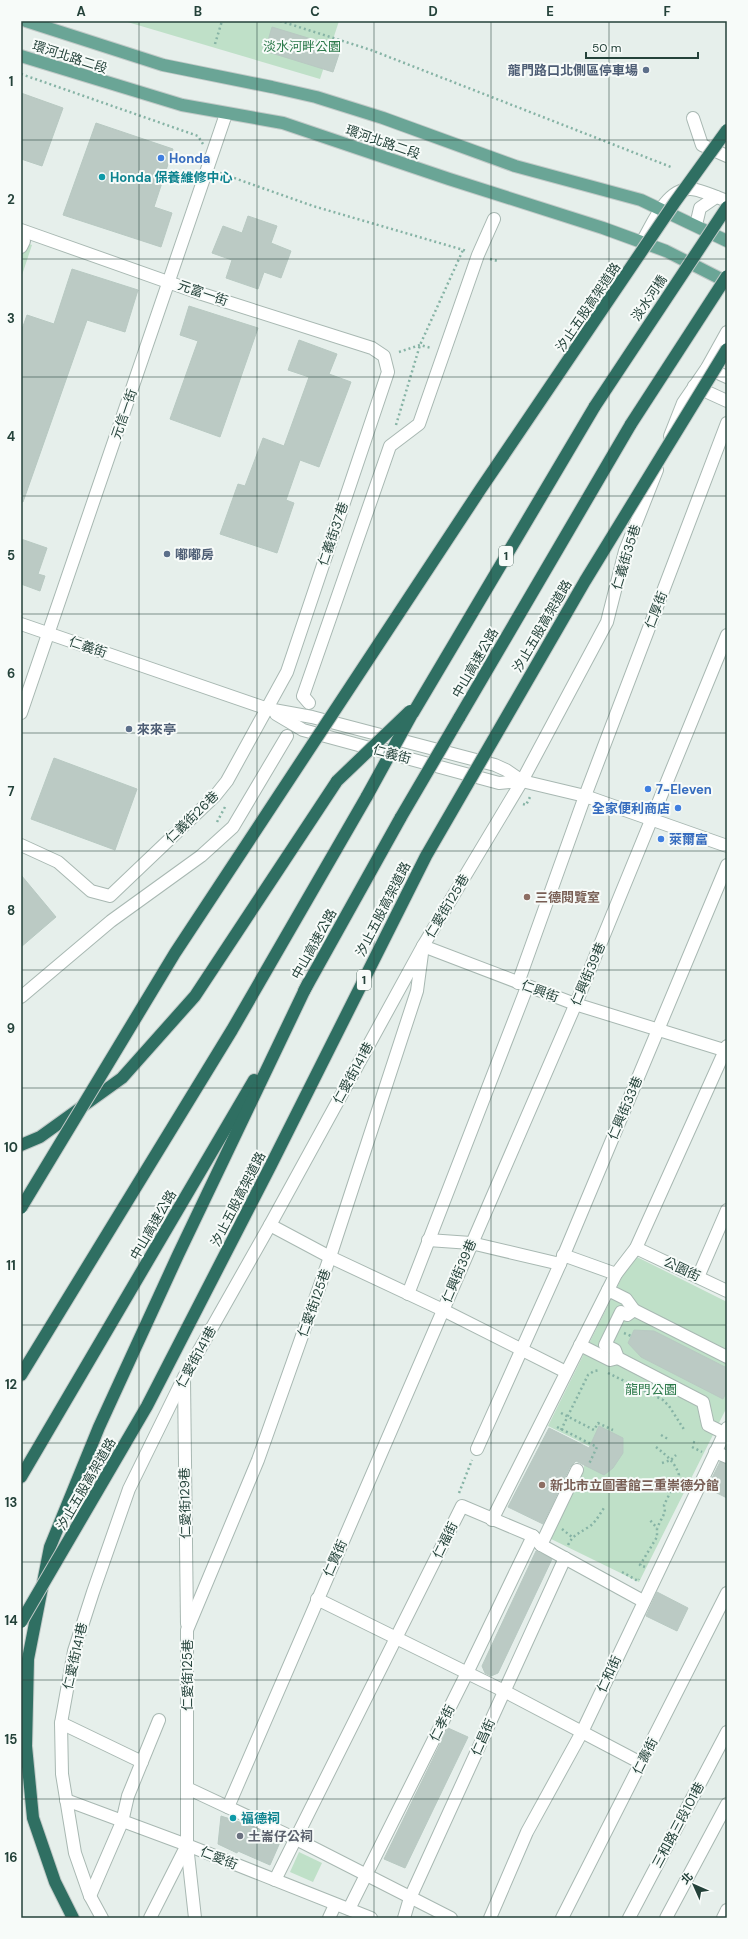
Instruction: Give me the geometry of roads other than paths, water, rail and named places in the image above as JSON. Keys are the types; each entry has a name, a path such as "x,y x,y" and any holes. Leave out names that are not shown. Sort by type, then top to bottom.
{"highway":[{"name":"汐止五股高架道路","path":"21,1208 175,953 337,705 613,294 727,130"},
{"name":"淡水河橋","path":"413,710 595,406 727,207"},
{"name":"中山高速公路","path":"21,1477 240,1104 401,817 631,424 727,276"},
{"name":"汐止五股高架道路","path":"21,1622 147,1406 271,1165 426,856 585,581 727,349"},
{"path":"21,1145 40,1137 122,1078 195,996 337,781 413,710"},
{"name":"1","path":"21,1375 232,1030 367,796 413,710"},
{"path":"73,1918 55,1882 33,1818 26,1746 28,1659 50,1547 99,1427 308,983"}],"main road":[{"name":"環河北路二段","path":"26,21 163,66 272,86 316,97 383,118 515,166 641,200 727,241"},
{"name":"環河北路二段","path":"21,56 167,101 226,114 283,123 666,251 727,282"}],"street":[{"name":"元信一街","path":"21,714 226,114"},
{"path":"693,118 702,145 727,156"},
{"path":"642,243 661,210 675,193 689,189 721,199"},
{"path":"696,225 700,208 721,199"},
{"path":"309,703 303,696 390,446 418,424 478,255 494,219"},
{"name":"元富一街","path":"22,239 169,282 372,348 384,356"},
{"name":"仁義街35巷","path":"522,781 607,622 625,551 683,403 707,368 727,332"},
{"name":"仁義街37巷","path":"268,709 286,672 388,372 384,356"},
{"path":"707,368 727,377"},
{"path":"694,386 727,401"},
{"name":"仁厚街","path":"408,1294 522,985 585,796 727,423"},
{"name":"仁義街","path":"21,624 268,709 303,730 499,782 522,781 585,796 727,846"},
{"name":"仁興街39巷","path":"443,1310 653,819 727,635"},
{"name":"仁義街26巷","path":"21,845 58,862 91,891 110,896 215,796 227,781 268,709"},
{"path":"21,997 110,921 201,856 233,827 287,736"},
{"name":"仁愛街125巷","path":"187,1845 187,1630 258,1460 330,1257 417,992 423,946 522,781"},
{"name":"仁興街33巷","path":"477,1449 561,1259 727,865"},
{"name":"仁興街","path":"423,946 575,1004 726,1049"},
{"name":"仁愛街141巷","path":"102,1918 90,1896 75,1853 62,1774 61,1723 74,1651 92,1592 129,1489 184,1377 270,1225 423,946"},
{"path":"492,1520 616,1274 636,1248 726,1049"},
{"path":"698,1277 727,1210"},
{"path":"270,1225 330,1257 443,1310 566,1372"},
{"path":"428,1240 471,1243 561,1259 616,1274"},
{"name":"公園街","path":"636,1248 727,1291"},
{"path":"608,1290 626,1299 634,1310 727,1357"},
{"name":"仁賢街","path":"228,1807 443,1310"},
{"path":"618,1358 615,1350 605,1345 621,1312 627,1315 634,1310"},
{"path":"580,1345 610,1360 618,1358 703,1402 708,1425 722,1430"},
{"name":"仁愛街129巷","path":"184,1377 187,1630"},
{"name":"仁和街","path":"490,1918 527,1832 582,1732 715,1452 722,1430"},
{"path":"715,1452 727,1457"},
{"path":"541,1545 577,1470"},
{"name":"仁福街","path":"275,1880 462,1506 492,1520 533,1536"},
{"path":"533,1536 541,1545 643,1601"},
{"name":"仁孝街","path":"349,1909 467,1673 533,1536"},
{"name":"仁昌街","path":"404,1918 410,1898 564,1557"},
{"name":"仁壽街","path":"562,1918 727,1593"},
{"path":"317,1599 504,1691 641,1763"},
{"path":"90,1896 122,1822 128,1796 159,1720"},
{"path":"61,1723 142,1762"},
{"name":"三和路三段101巷","path":"629,1918 727,1732"},
{"path":"187,1788 296,1839 451,1918"},
{"name":"仁愛街","path":"66,1800 187,1845 371,1918"},
{"path":"666,1918 727,1804"},
{"path":"150,1918 187,1845"},
{"path":"187,1845 195,1918"},
{"path":"330,1918 335,1905"},
{"path":"723,1918 727,1910"}],"place":[{"name":"龍門路口北側區停車場","path":"646,70"},
{"name":"Honda","path":"161,158"},
{"name":"Honda 保養維修中心","path":"102,177"},
{"name":"嘟嘟房","path":"167,554"},
{"name":"來來亭","path":"129,729"},
{"name":"7-Eleven","path":"648,789"},
{"name":"全家便利商店","path":"678,808"},
{"name":"萊爾富","path":"661,839"},
{"name":"三德閱覽室","path":"527,897"},
{"name":"新北市立圖書館三重崇德分館","path":"542,1485"},
{"name":"福德祠","path":"233,1818"},
{"name":"土崙仔公祠","path":"240,1836"}],"park label":[{"name":"淡水河畔公園","path":"302,46"},
{"name":"龍門公園","path":"651,1389"}]}
